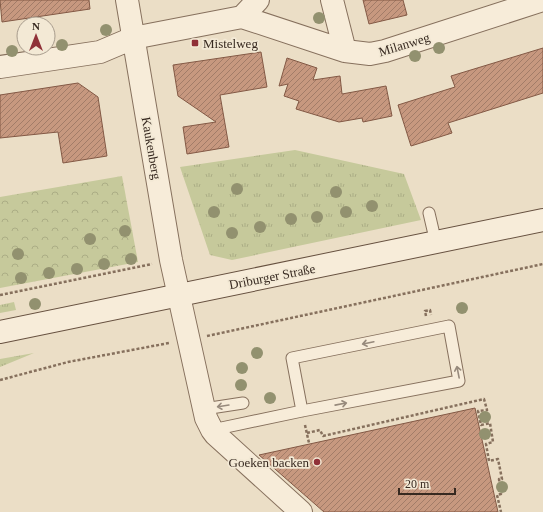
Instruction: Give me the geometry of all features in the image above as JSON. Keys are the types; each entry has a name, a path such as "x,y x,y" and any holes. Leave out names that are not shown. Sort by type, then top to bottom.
{"street":[{"name":"Kaukenberg","path":"127,0 178,296 206,418 212,430"},
{"path":"0,67 100,52 133,38 242,17 258,0"},
{"path":"332,0 345,51"},
{"name":"Milanweg","path":"242,17 345,51 370,54 385,51 543,0"},
{"name":"Driburger Straße","path":"0,332 543,220"},
{"path":"212,430 301,512"}],"lane":[{"path":"429,213 436,243"},
{"path":"212,430 244,422 284,416 302,411 459,381 449,326 292,358 302,411"},
{"path":"204,409 242,403"}],"path":[{"path":"0,295 171,260"},
{"path":"0,380 68,362 189,339 543,264"},
{"path":"425,311 430,310"},
{"path":"307,433 320,430 323,436 484,399 487,410 478,411 481,425 490,423 493,442 486,444 489,461 498,459 502,479 499,480 502,494 497,495 501,512"}],"green space":[{"path":"295,150 404,174 421,220 232,260 210,255 180,167"},
{"path":"122,176 138,262 0,288 0,197"},
{"path":"14,302 16,310 0,313 0,305"},
{"path":"34,353 0,367 0,359"}],"building":[{"path":"0,0 89,0 90,9 43,16 16,16 16,20 2,22"},
{"path":"363,0 403,0 407,15 369,24"},
{"path":"543,48 543,93 448,123 452,133 411,146 398,105 455,87 451,76"},
{"path":"261,52 267,87 220,95 229,147 187,154 183,127 216,122 178,96 173,65"},
{"path":"287,58 317,68 313,80 340,76 342,94 386,86 392,116 363,122 362,118 339,122 296,109 299,101 284,96 288,84 279,86"},
{"path":"78,83 98,97 107,156 63,163 58,132 0,138 0,95"},
{"path":"475,408 498,512 324,512 259,455"}],"place":[{"name":"Mistelweg","path":"195,43"},
{"name":"Goeken backen","path":"317,462"}]}
